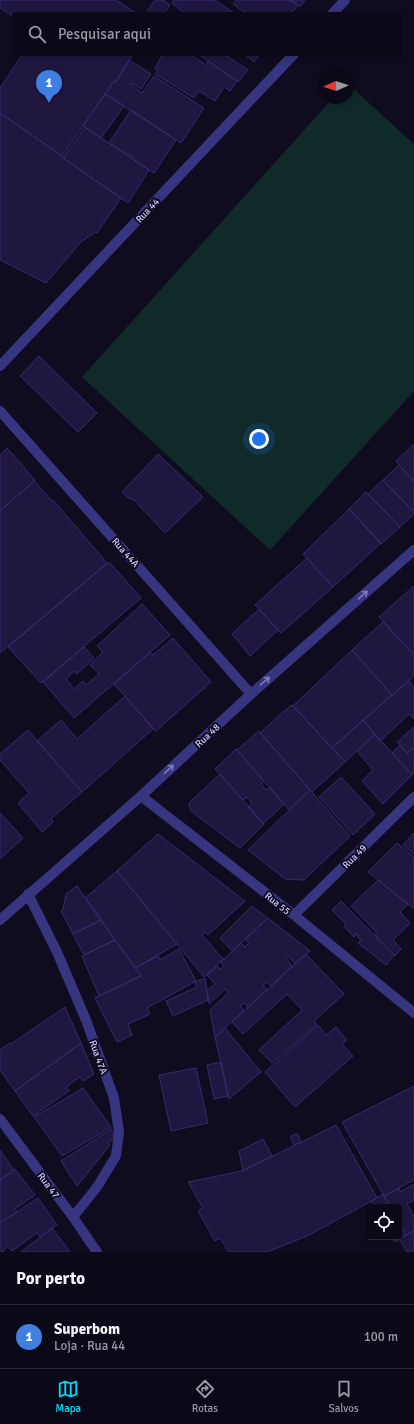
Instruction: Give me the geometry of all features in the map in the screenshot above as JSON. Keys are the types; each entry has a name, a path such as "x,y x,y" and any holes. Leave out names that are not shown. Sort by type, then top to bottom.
{"street":[{"path":"334,12 345,0"},
{"name":"Rua 44","path":"0,366 292,56"},
{"name":"Rua 44A","path":"0,411 251,694"},
{"name":"Rua 48","path":"0,920 141,796 251,694 414,550"},
{"name":"Rua 55","path":"141,796 414,1012"},
{"name":"Rua 49","path":"294,916 414,797"},
{"name":"Rua 47A","path":"28,894 57,952 83,1014 114,1098 118,1132 116,1156 97,1187 73,1217"},
{"name":"Rua 47","path":"0,1119 73,1217 97,1252"}],"green space":[{"path":"354,89 414,144 414,391 270,550 82,377 328,104 354,104"}],"building":[{"path":"0,0 116,0 135,12 12,12 12,16 0,8"},
{"path":"155,0 163,0 170,5 165,12 146,12"},
{"path":"174,0 215,0 232,12 183,12 172,3"},
{"path":"236,0 290,0 298,5 293,12 244,12 233,4"},
{"path":"290,0 305,0 300,7"},
{"path":"22,56 132,56 116,82 114,81 62,156 0,113 0,88"},
{"path":"162,56 193,56 206,65 208,61 237,81 230,91 224,87 215,101 199,91 194,98 155,74 158,70 155,68"},
{"path":"201,56 227,56 248,70 238,82"},
{"path":"246,56 258,56 254,62"},
{"path":"129,60 151,74 141,89 132,83 131,85 142,93 154,76 204,108 181,143 105,94 114,81 116,82"},
{"path":"105,94 124,106 101,138 83,126"},
{"path":"131,110 176,140 154,173 133,159 134,158 109,143"},
{"path":"0,113 121,198 97,233 95,232 80,243 46,283 0,260"},
{"path":"85,127 149,170 128,203 63,158"},
{"path":"39,356 97,413 78,432 20,376"},
{"path":"414,444 414,482 396,461"},
{"path":"7,448 35,480 0,511 0,455"},
{"path":"158,454 203,497 165,533 134,500 128,498 122,492"},
{"path":"399,465 414,482 414,512 383,480"},
{"path":"383,480 414,512 414,514 400,527 368,494"},
{"path":"34,481 52,501 53,500 107,563 0,653 0,511"},
{"path":"366,492 400,527 381,544 349,509"},
{"path":"349,509 381,543 333,587 303,554"},
{"path":"307,558 333,587 281,633 255,605"},
{"path":"109,562 141,598 41,683 8,647"},
{"path":"414,586 414,655 379,617"},
{"path":"142,604 170,635 74,718 43,682 84,647 94,658 77,674 74,671 66,679 74,689 83,681 86,685 99,674 90,665 103,652 97,646"},
{"path":"259,609 278,630 250,656 232,634"},
{"path":"383,622 414,655 414,676 392,695 352,650"},
{"path":"173,638 211,682 156,731 114,684 150,652 153,655"},
{"path":"352,650 392,695 332,748 293,706"},
{"path":"409,681 414,687 414,719 409,714 380,741 363,720"},
{"path":"125,696 153,729 82,792 37,741 61,720 77,739"},
{"path":"291,705 345,762 312,792 260,733"},
{"path":"363,720 375,734 345,762 332,748"},
{"path":"414,727 414,747 407,753 397,742"},
{"path":"28,730 82,792 51,819 53,822 42,832 18,803 29,793 0,760 0,754"},
{"path":"259,731 310,790 289,810 237,750"},
{"path":"375,734 412,775 383,804 362,781 373,770 357,751"},
{"path":"400,745 407,753 414,747 414,773 412,775 392,753"},
{"path":"236,749 264,781 261,784 266,790 270,787 284,804 263,824 248,807 252,803 246,797 243,800 215,769"},
{"path":"220,774 264,824 240,848 190,809 189,804 191,801"},
{"path":"341,777 375,814 353,835 319,797"},
{"path":"310,790 350,836 304,880 285,879 248,850"},
{"path":"0,813 23,838 0,859"},
{"path":"414,833 414,854 403,845"},
{"path":"158,834 245,901 208,935 205,932 202,935 223,959 204,977 117,871"},
{"path":"397,843 414,857 414,909 368,872"},
{"path":"117,871 177,944 135,968 85,898"},
{"path":"378,880 408,904 400,912 410,923 393,940 401,949 395,956 374,935 377,933 351,906"},
{"path":"77,886 101,920 73,934 61,911 63,909 66,894"},
{"path":"341,901 394,955 386,965 358,943 361,940 357,936 359,935 356,933 354,937 344,926 346,924 332,910"},
{"path":"252,906 268,918 232,951 220,938"},
{"path":"268,918 310,951 295,964 288,956 286,958 292,966 271,986 267,982 263,985 267,990 248,1007 244,1003 240,1006 244,1010 215,1037 210,1010 228,993 225,989 209,1004 207,991 215,984 207,975 217,966 220,969 224,966 221,962 241,943 245,947 249,943 245,939"},
{"path":"101,920 115,940 84,955 73,934"},
{"path":"115,940 141,976 99,996 82,956"},
{"path":"179,949 196,981 147,1008 150,1014 128,1024 132,1035 117,1042 95,998 141,976 135,968 158,956 160,960"},
{"path":"306,954 344,994 314,1021 317,1024 315,1026 272,1063 259,1050 302,1010 287,994 243,1034 232,1022"},
{"path":"205,978 208,1000 173,1016 166,1001 197,987 195,982"},
{"path":"65,1007 81,1043 15,1091 0,1070 0,1050"},
{"path":"318,1025 326,1035 336,1027 347,1040 342,1044 353,1056 295,1107 265,1072"},
{"path":"225,1028 261,1072 229,1099 215,1037"},
{"path":"81,1043 94,1074 83,1081 80,1077 66,1087 69,1091 33,1116 15,1091"},
{"path":"221,1062 228,1096 214,1099 207,1065"},
{"path":"196,1068 208,1123 171,1131 159,1075"},
{"path":"414,1086 414,1180 384,1196 342,1122"},
{"path":"83,1088 111,1127 62,1156 34,1117"},
{"path":"336,1125 377,1198 307,1236 267,1252 229,1252 220,1238 215,1241 198,1211 203,1208 188,1182 242,1171"},
{"path":"111,1129 115,1136 108,1144 110,1145 77,1186 61,1161"},
{"path":"297,1133 301,1142 294,1145 290,1137"},
{"path":"263,1139 272,1156 243,1171 239,1151"},
{"path":"0,1150 14,1170 0,1180"},
{"path":"15,1169 35,1195 15,1209 17,1212 0,1223 0,1180"},
{"path":"414,1184 414,1200 407,1204 414,1216 414,1231 406,1235 402,1228 402,1204 388,1204 384,1196 399,1188 400,1192"},
{"path":"383,1194 388,1204 373,1204 371,1201"},
{"path":"38,1198 57,1225 40,1237 37,1233 12,1251 8,1247 3,1251 4,1252 0,1252 0,1223"},
{"path":"52,1228 70,1252 21,1252 30,1245"},
{"path":"402,1228 406,1235 402,1238"},
{"path":"414,1231 414,1252 407,1252 400,1240 402,1240 402,1237"}],"place":[{"name":"Superbom","path":"49,103"}]}
